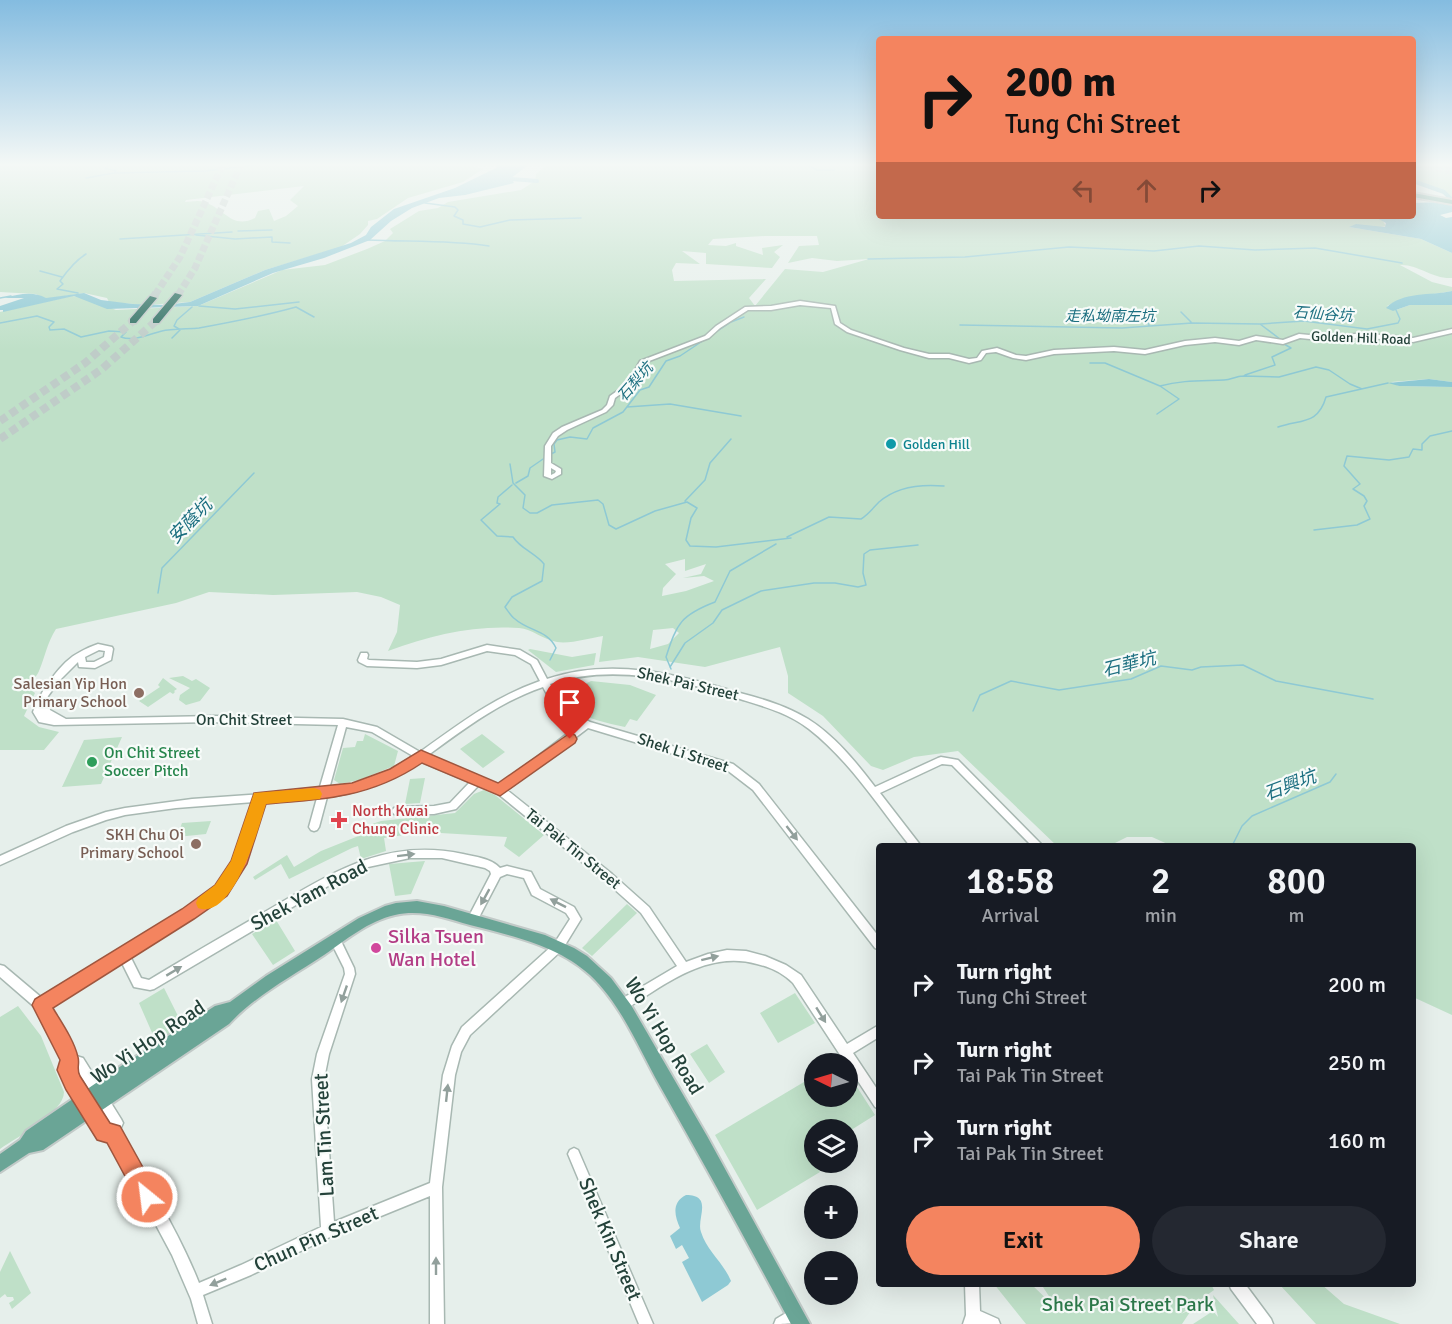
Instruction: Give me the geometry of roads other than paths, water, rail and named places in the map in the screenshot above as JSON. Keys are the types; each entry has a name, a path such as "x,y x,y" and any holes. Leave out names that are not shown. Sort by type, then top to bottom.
{"highway":[{"path":"156,321 178,295"},
{"path":"133,321 153,298"}],"main road":[{"name":"Wo Yi Hop Road","path":"0,1164 26,1146 37,1144 93,1100 220,1011 232,1009 375,915 402,908 417,907 532,935 558,947 594,971 622,1005 747,1221 793,1321"}],"street":[{"name":"Golden Hill Road","path":"550,465 548,447 555,435 571,424 606,411 612,403 612,397 630,384 641,363 707,337 718,327 750,307 771,308 800,303 833,307 838,324 849,331 929,356 948,356 969,361 979,359 984,352 993,350 1026,358 1056,352 1114,349 1147,352 1185,343 1206,343 1215,340 1239,343 1257,338 1281,342 1297,336 1330,339 1355,336 1384,337 1413,340 1452,331"},
{"path":"60,675 71,669 95,665 105,661 111,652 107,647 101,647 84,653 80,662 86,666"},
{"name":"Shek Li Street","path":"364,655 363,661 367,663 417,665 441,662 480,649 505,649 523,654 531,659 563,710 587,724 730,767 756,787 876,941"},
{"name":"On Chit Street","path":"84,653 60,675 43,700 38,711 41,719 50,722 214,719 343,722 384,733 421,756"},
{"name":"Shek Pai Street","path":"421,756 494,705 556,678 610,669 636,671 683,680 780,708 793,714 814,728 873,792 914,843"},
{"path":"314,827 343,722"},
{"path":"500,790 587,724"},
{"path":"0,861 50,836 113,814 143,808 323,794 353,789 381,780 421,756"},
{"name":"Tai Pak Tin Street","path":"421,756 500,790 608,877 645,910 684,968"},
{"path":"873,792 935,762 941,760 955,762 1035,843"},
{"path":"397,811 434,810 453,806 478,780"},
{"path":"41,1005 221,891 239,864 260,798"},
{"path":"0,866 87,823"},
{"name":"Shek Yam Road","path":"123,954 138,983 146,986 154,984 336,876 376,860 410,854 442,854 488,864 495,869 496,874 507,870 527,875 537,892 573,913 574,923 558,947"},
{"path":"472,920 496,874"},
{"name":"Lam Tin Street","path":"328,1231 318,1079 323,1054 350,974 350,968 335,940"},
{"path":"437,1324 436,1187 449,1075 465,1031 558,947"},
{"path":"622,1005 684,968 706,958 740,955 758,958 784,969 797,979 876,1098"},
{"path":"0,970 41,1005 58,1033 69,1060 67,1070 93,1100 105,1133 113,1134 180,1253 197,1291 205,1324"},
{"path":"845,1051 876,1033"},
{"name":"Shek Kin Street","path":"574,1154 646,1324"},
{"name":"Chun Pin Street","path":"197,1291 328,1231 436,1187"},
{"path":"972,1287 971,1319 993,1324"},
{"path":"1238,1287 1266,1324"}],"water":[{"path":"386,226 370,240 324,258 273,273 198,306 107,309 74,296 3,312 0,310 0,306 24,298 4,298 26,294 36,294 46,298 84,293 101,300 133,304 165,305 190,302 265,270 351,243 366,235 371,227"},
{"path":"1452,226 1452,253 1421,239 1349,227"},
{"path":"1452,291 1452,305 1410,305 1393,311 1386,308 1409,296"},
{"path":"1429,379 1452,382 1452,387 1399,386 1388,383"},
{"path":"686,1195 694,1196 702,1203 701,1232 731,1281 702,1302 682,1262 689,1258 682,1245 676,1249 670,1236 680,1228 676,1218 676,1205"}],"waterway":[{"path":"473,226 485,226"},
{"path":"238,231 272,230"},
{"path":"120,239 232,232"},
{"path":"196,235 235,239 272,237 272,242 290,243"},
{"path":"367,240 489,246"},
{"path":"868,259 965,257 1069,247 1154,251 1199,246 1255,250 1315,248 1402,263"},
{"path":"78,293 57,289 63,284 60,281 69,270 86,254"},
{"path":"40,271 62,277"},
{"path":"0,298 11,296"},
{"path":"199,306 235,309 299,302"},
{"path":"179,329 174,326 177,320 192,307"},
{"path":"0,323 37,316 54,322 49,327 50,330 64,329 81,337 109,331 126,332 121,337 131,339 165,330 199,328 296,307 314,317"},
{"name":"石仙谷坑","path":"1260,324 1304,321 1367,329 1398,323 1400,319 1396,310"},
{"path":"1181,312 1191,322"},
{"name":"石梨坑","path":"551,454 555,452 554,444 557,440 570,437 587,439 593,428 623,412 640,390 649,387 666,361 680,356 731,322 744,317"},
{"path":"1146,318 1149,325"},
{"name":"走私坳南左坑","path":"960,325 1122,328 1192,323 1260,324"},
{"name":"石仙谷坑","path":"1260,324 1280,339"},
{"path":"172,338 180,330"},
{"name":"石仙谷坑","path":"1245,375 1275,365 1272,357 1291,348 1284,344"},
{"path":"1090,363 1105,363 1160,386"},
{"path":"1160,386 1184,382 1227,380 1243,376 1279,377 1316,367 1329,370 1362,389"},
{"path":"1362,389 1388,383"},
{"name":"石仙谷坑","path":"1157,414 1179,399 1160,386"},
{"path":"1278,427 1313,417 1323,406 1326,397 1362,389"},
{"path":"627,407 670,404 741,416"},
{"path":"1314,530 1357,525 1370,519 1364,506 1367,501 1364,496 1353,489 1360,484 1344,466 1347,456 1389,460 1409,457 1413,449 1422,450 1422,444 1430,436 1452,431"},
{"path":"685,501 705,480 710,463 731,439"},
{"path":"516,483 528,476 530,468 546,457"},
{"path":"510,464 513,483 525,495 523,508 530,513 537,513 552,505 598,500 603,504 609,525 616,529 655,511 687,502 697,508 691,518 686,540 690,546 716,547 791,538"},
{"name":"安蔭坑","path":"158,593 162,568 254,473"},
{"path":"512,485 498,497 497,503 500,504 481,520 497,536 513,537 544,564 542,581 512,597 505,607 520,623 543,634 552,642 556,648 550,660"},
{"path":"787,537 829,517 861,519 879,502 901,489 927,485 944,486"},
{"path":"670,667 666,657 677,628 687,616 715,602 730,571 776,544"},
{"path":"670,667 685,643 713,623 722,610 761,591 814,583 835,583 858,587 866,585 863,573 864,554 870,550 918,545"},
{"name":"石華坑","path":"973,711 980,695 1011,681 1059,690 1131,679 1161,666 1192,670 1201,667 1243,665 1276,681 1373,699"},
{"name":"石興坑","path":"1234,843 1242,826 1252,816 1330,782 1336,774"}],"tunnel":[{"path":"155,295 180,257 194,226"},
{"path":"178,295 195,268 214,226"},
{"path":"153,298 156,293"},
{"path":"0,421 85,363 133,321"},
{"path":"0,439 102,369 156,321"}],"place":[{"name":"Golden Hill","path":"891,444"},
{"name":"Salesian Yip Hon Primary School","path":"139,693"},
{"name":"On Chit Street Soccer Pitch","path":"92,762"},
{"name":"North Kwai Chung Clinic","path":"339,820"},
{"name":"SKH Chu Oi Primary School","path":"196,844"},
{"name":"Silka Tsuen Wan Hotel","path":"376,948"}],"park label":[{"name":"Shek Pai Street Park","path":"1128,1304"}]}
